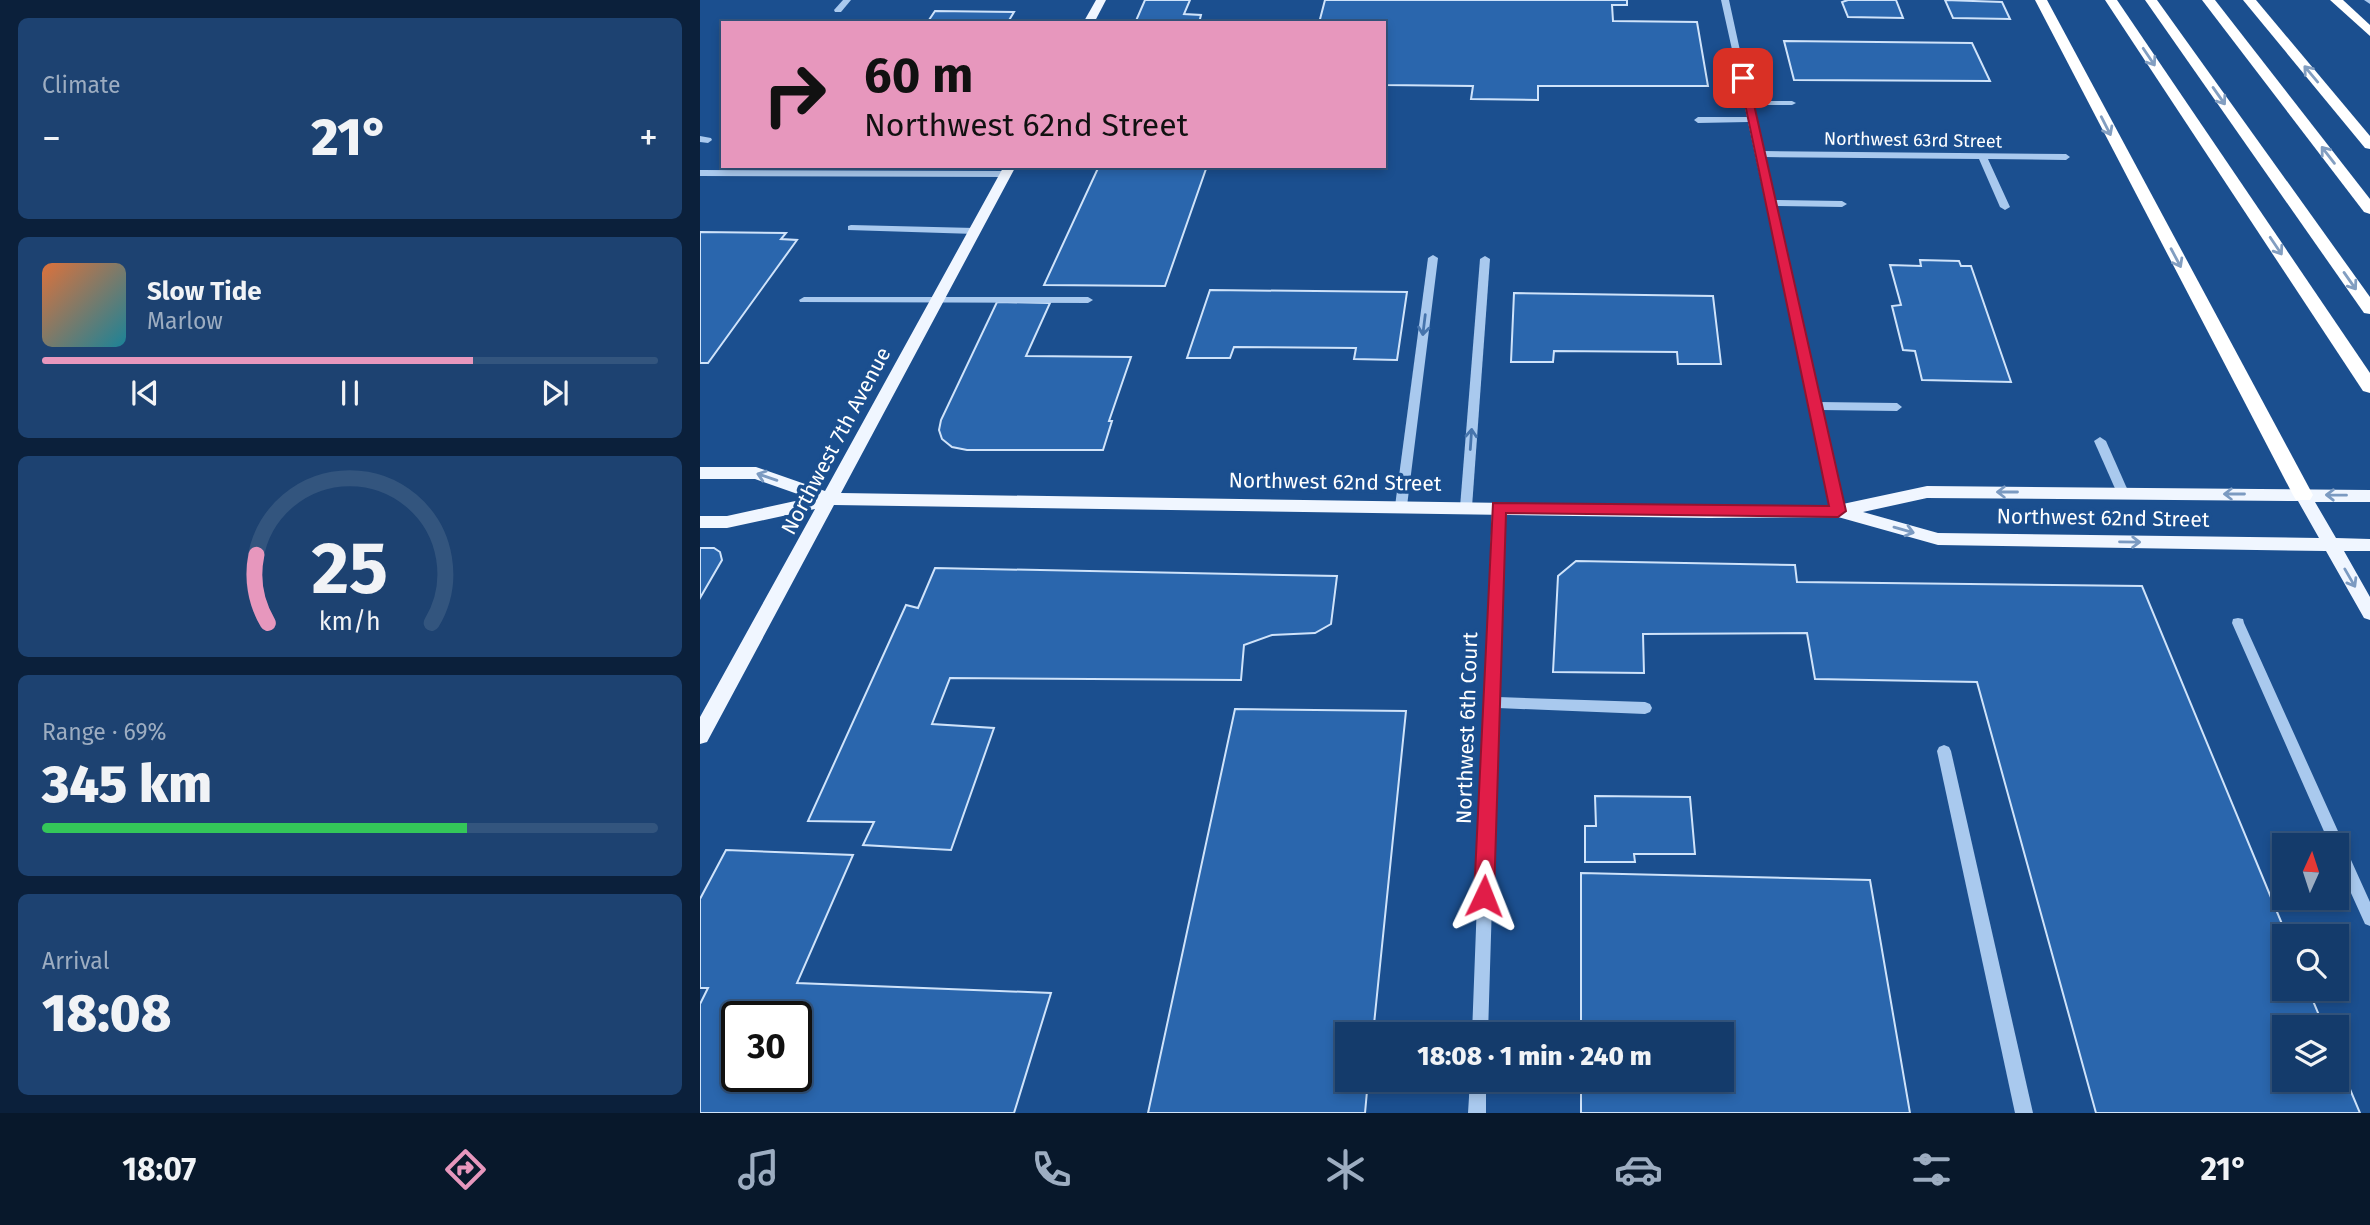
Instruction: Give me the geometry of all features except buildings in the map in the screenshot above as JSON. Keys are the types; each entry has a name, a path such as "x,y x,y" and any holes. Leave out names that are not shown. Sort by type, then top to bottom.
{"highway":[{"path":"2041,0 2303,495"},
{"path":"2111,0 2370,387"},
{"path":"2151,0 2370,309"},
{"path":"2208,0 2370,209"},
{"path":"2249,0 2370,145"},
{"path":"2336,0 2370,32"}],"main road":[{"path":"1089,21 1101,0"},
{"name":"Northwest 7th Avenue","path":"700,736 1008,170"},
{"name":"Northwest 62nd Street","path":"700,473 756,473 831,499"},
{"name":"Northwest 62nd Street","path":"700,522 727,522 831,499 1838,511 1927,492 2370,496"},
{"path":"2303,495 2370,612"},
{"name":"Northwest 62nd Street","path":"1838,511 1938,539 2370,545"}],"street":[{"path":"838,10 847,0"},
{"path":"1725,0 1838,511"},
{"path":"1698,120 1752,119"},
{"name":"Northwest 63rd Street","path":"1760,153 2066,158"},
{"path":"1983,157 2005,207"},
{"path":"700,173 1008,170"},
{"path":"1771,203 1842,204"},
{"path":"851,228 975,231"},
{"path":"1401,506 1433,258"},
{"path":"1466,507 1485,258"},
{"path":"804,300 1088,300"},
{"path":"1815,406 1897,407"},
{"path":"2100,441 2123,493"},
{"name":"Northwest 6th Court","path":"1480,1022 1498,507"},
{"path":"2238,623 2370,919"},
{"path":"1491,702 1645,708"},
{"path":"1944,751 2024,1113"},
{"path":"1477,1113 1478,1092"}],"lane":[{"path":"1749,103 1792,103"}],"route":[{"path":"1484,896 1498,507 1708,512 1838,511 1743,78"}]}
